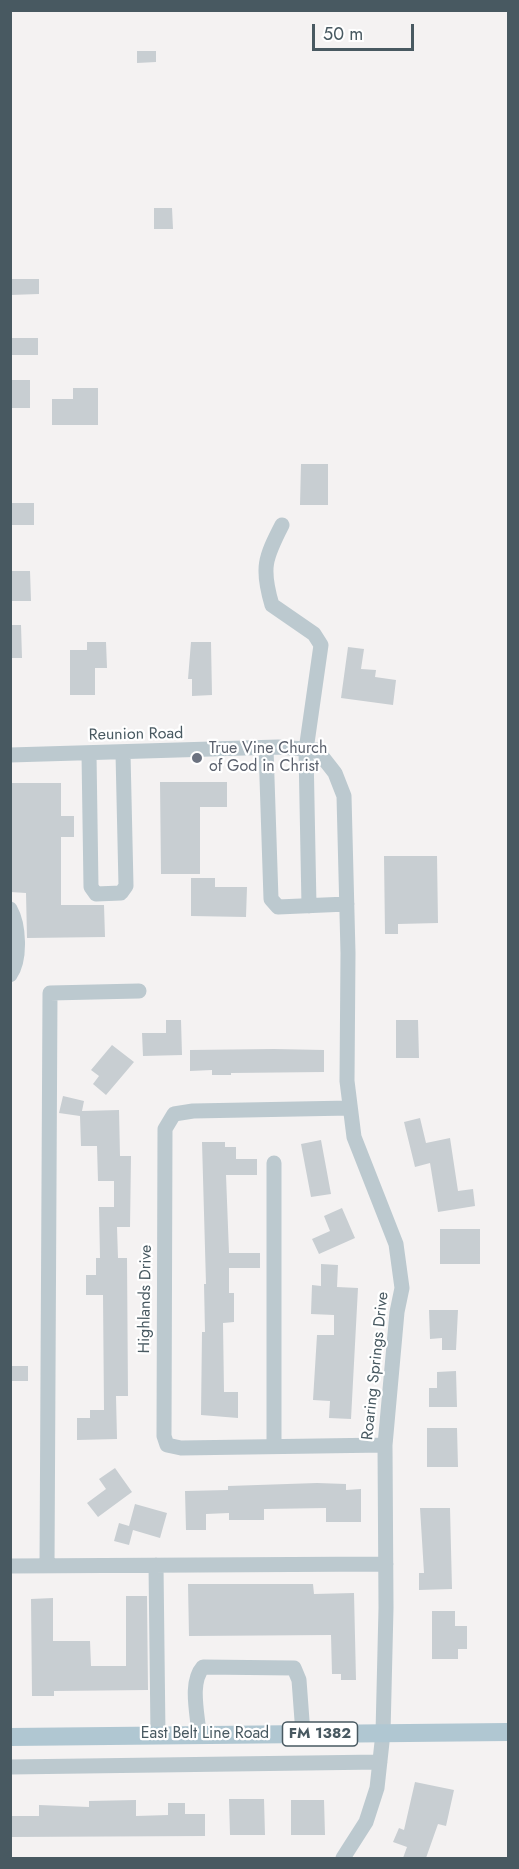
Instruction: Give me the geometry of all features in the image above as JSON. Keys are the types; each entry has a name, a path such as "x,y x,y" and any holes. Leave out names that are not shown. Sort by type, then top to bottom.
{"main road":[{"name":"East Belt Line Road","path":"10,1737 508,1732"}],"street":[{"path":"282,525 266,556 264,569 272,605 314,634 321,645 306,750 309,906"},
{"path":"266,748 272,899 278,907 347,904"},
{"name":"Reunion Road","path":"10,755 266,748 306,750"},
{"name":"Roaring Springs Drive","path":"306,750 316,750 335,773 344,796 347,904 347,1081 350,1108 354,1137 396,1244 402,1288 397,1312 385,1445 386,1564 383,1733 380,1762 377,1788 366,1822 342,1858"},
{"path":"89,754 91,887 96,894 121,893 126,886 123,753"},
{"path":"10,909 16,923 16,959 10,975"},
{"path":"47,1566 50,993 139,991"},
{"name":"Highlands Drive","path":"350,1108 192,1111 174,1114 165,1129 164,1436 167,1445 181,1448 385,1445"},
{"path":"274,1163 274,1446"},
{"path":"10,1566 386,1564"},
{"path":"156,1565 158,1735"},
{"path":"199,1735 196,1692 199,1672 203,1667 294,1668 299,1680 303,1734"},
{"path":"10,1767 380,1762"}],"building":[{"path":"137,51 156,51 156,62 137,63"},
{"path":"154,208 172,208 173,229 154,229"},
{"path":"10,279 39,279 39,294 10,295"},
{"path":"10,338 38,338 38,355 10,355"},
{"path":"10,380 30,380 30,408 10,408"},
{"path":"73,388 98,388 98,425 52,425 52,399 73,399"},
{"path":"301,464 328,464 328,505 300,505"},
{"path":"10,503 34,503 34,525 10,525"},
{"path":"10,571 30,571 31,601 10,601"},
{"path":"10,625 21,625 22,658 10,658"},
{"path":"87,642 106,642 107,668 95,668 95,695 70,695 70,650 87,650"},
{"path":"191,642 211,642 212,695 192,696 192,679 188,679"},
{"path":"348,647 364,649 361,669 376,670 375,677 396,680 393,705 341,698"},
{"path":"160,782 227,782 227,807 200,807 200,874 161,874"},
{"path":"10,783 61,783 61,816 74,816 74,837 61,837 61,905 104,905 105,937 27,938 26,893 10,892"},
{"path":"384,856 437,856 438,923 398,924 398,934 385,934"},
{"path":"191,878 215,878 215,887 247,887 246,917 191,916"},
{"path":"166,1020 181,1020 182,1055 143,1056 142,1033 166,1033"},
{"path":"396,1020 418,1020 419,1058 396,1058"},
{"path":"112,1045 134,1062 106,1095 93,1084 99,1076 91,1070"},
{"path":"190,1050 324,1050 324,1072 212,1075 212,1070 190,1071"},
{"path":"63,1096 84,1101 82,1111 119,1110 120,1156 131,1156 130,1227 117,1227 118,1258 127,1258 128,1396 116,1396 117,1439 77,1440 77,1418 90,1418 90,1410 104,1410 103,1295 86,1295 86,1275 96,1275 96,1258 100,1258 99,1207 114,1207 114,1181 98,1181 97,1146 81,1146 80,1116 59,1113"},
{"path":"420,1118 426,1143 450,1138 458,1191 473,1189 475,1206 438,1212 430,1163 415,1167 404,1122"},
{"path":"321,1140 331,1194 311,1197 301,1144"},
{"path":"202,1142 225,1142 225,1147 236,1147 236,1159 257,1159 257,1175 226,1175 229,1253 260,1253 260,1268 229,1268 229,1293 234,1293 234,1322 223,1323 224,1392 238,1392 238,1418 201,1415 202,1332 205,1332 204,1284 206,1284"},
{"path":"342,1208 355,1238 319,1254 312,1239 330,1231 324,1216"},
{"path":"440,1229 480,1229 480,1264 440,1264"},
{"path":"321,1264 338,1265 337,1287 358,1288 351,1419 329,1418 330,1401 313,1400 317,1335 334,1335 334,1315 311,1314 312,1285 321,1286"},
{"path":"429,1310 458,1310 456,1350 442,1350 442,1338 430,1339"},
{"path":"10,1366 28,1366 28,1381 10,1381"},
{"path":"456,1371 457,1407 429,1407 429,1388 437,1388 437,1372"},
{"path":"427,1428 457,1428 458,1467 427,1467"},
{"path":"115,1468 132,1492 98,1517 87,1503 106,1489 99,1479"},
{"path":"346,1484 346,1490 361,1489 361,1522 326,1522 326,1508 264,1509 264,1520 229,1520 229,1513 206,1514 206,1530 186,1530 185,1491 228,1490 228,1486"},
{"path":"135,1504 167,1513 160,1538 133,1530 129,1545 114,1541 119,1523 129,1526"},
{"path":"420,1508 450,1508 452,1589 419,1590 419,1573 424,1573"},
{"path":"188,1584 313,1584 314,1594 354,1593 356,1680 341,1680 341,1674 332,1674 331,1635 189,1636"},
{"path":"126,1596 147,1596 148,1690 54,1691 54,1696 32,1696 31,1599 53,1598 53,1641 90,1641 91,1666 126,1666"},
{"path":"432,1611 455,1611 455,1626 467,1626 467,1649 458,1649 458,1659 432,1659"},
{"path":"415,1782 454,1790 446,1826 438,1824 426,1858 403,1858 407,1847 393,1842 399,1828 404,1830"},
{"path":"229,1799 264,1799 265,1835 230,1835"},
{"path":"136,1800 136,1816 168,1815 168,1803 185,1803 185,1814 205,1814 205,1836 10,1837 10,1816 39,1816 39,1805 89,1807 89,1801"},
{"path":"291,1800 324,1800 325,1835 291,1835"}],"place":[{"name":"True Vine Church of God in Christ","path":"197,758"}]}
